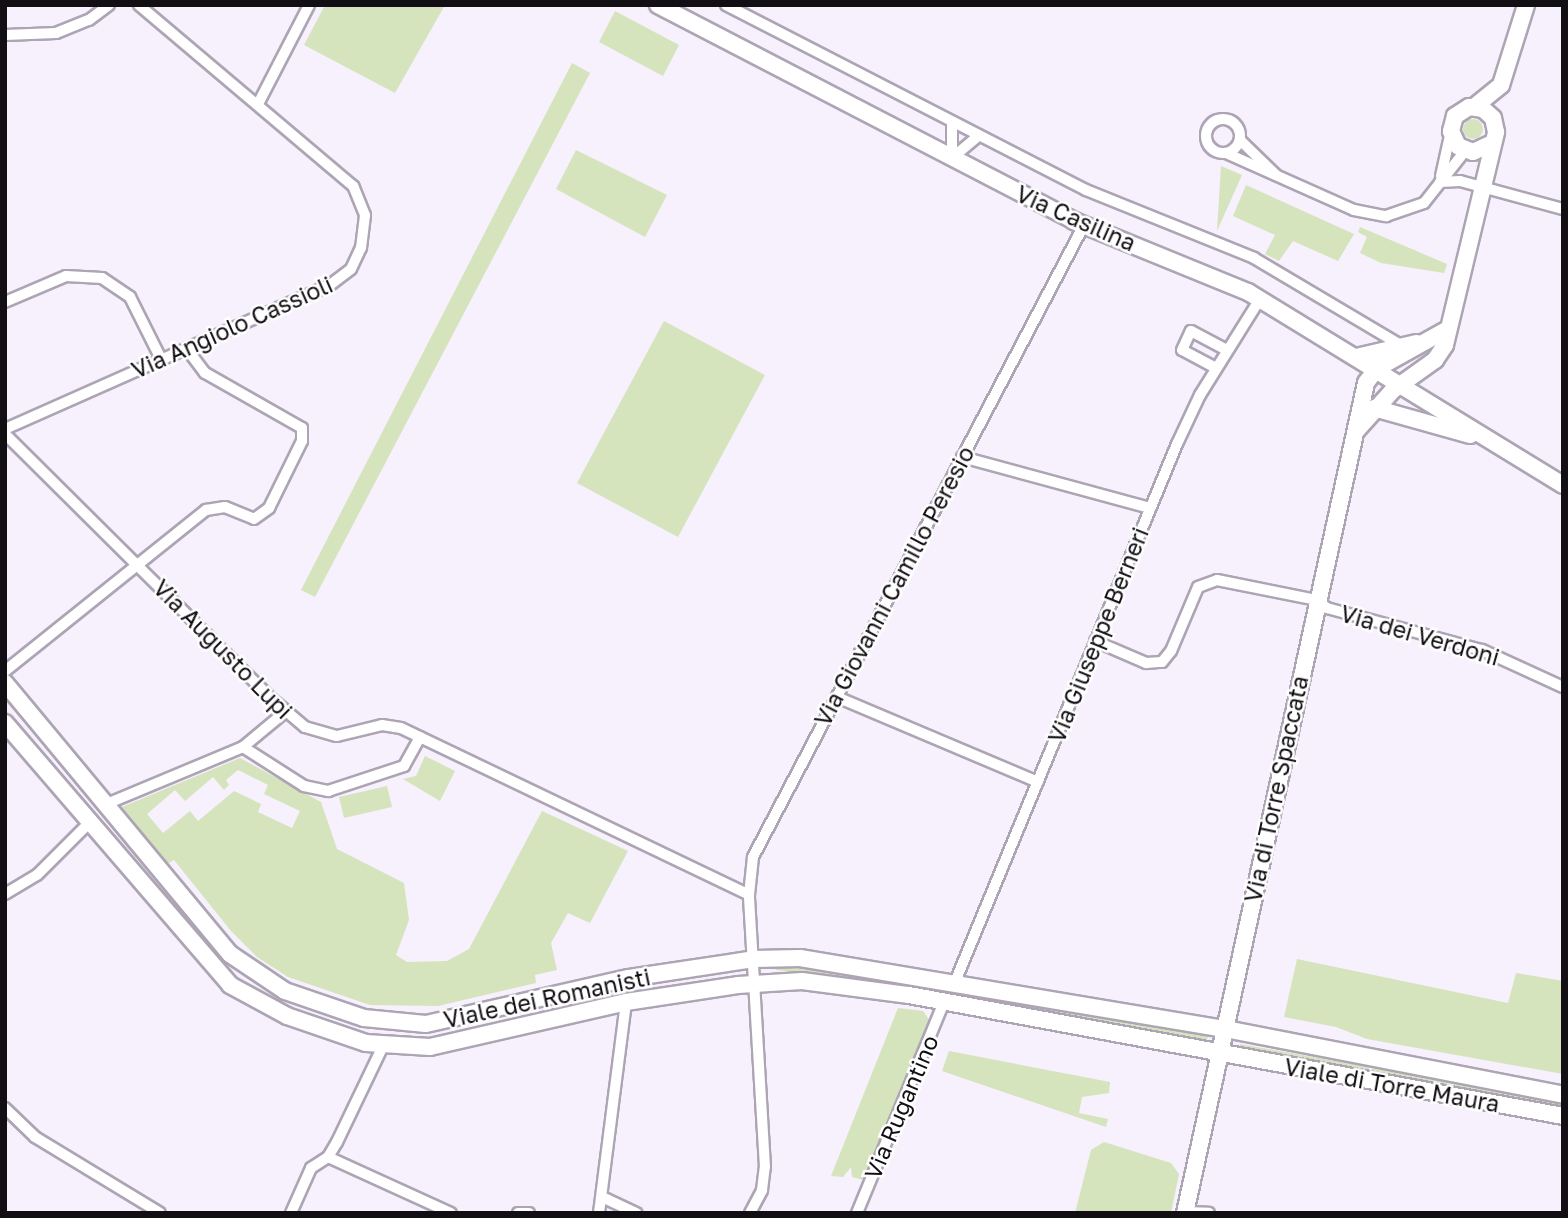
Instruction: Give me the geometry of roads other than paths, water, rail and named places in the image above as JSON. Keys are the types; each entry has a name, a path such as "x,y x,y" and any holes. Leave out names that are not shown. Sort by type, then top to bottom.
{"street":[{"path":"5,35 56,33 89,20 109,5"},
{"name":"Via Angiolo Cassioli","path":"5,432 334,282 351,269 361,248 365,215 358,193 258,104 139,5"},
{"path":"258,104 309,5"},
{"name":"Via Casilina","path":"658,5 1084,225 1218,277 1260,299 1563,485"},
{"name":"Via Casilina","path":"726,5 1093,194 1238,251 1402,346"},
{"path":"1353,435 1374,408 1400,384 1440,354 1490,144 1496,132 1494,121 1507,91 1510,67 1526,5"},
{"path":"1440,183 1457,114 1495,93 1510,67"},
{"path":"1474,107 1494,121"},
{"path":"1281,179 1240,140 1237,126 1228,119 1210,124 1208,144 1281,179 1354,210 1386,216 1419,206 1467,151 1490,144"},
{"path":"952,123 952,158"},
{"path":"1451,131 1467,151 1480,187"},
{"path":"952,158 978,136"},
{"path":"1226,153 1240,140"},
{"path":"1440,183 1460,181 1563,209"},
{"name":"Via Giovanni Camillo Peresio","path":"750,1213 762,1190 765,1167 749,895 758,845 1084,225"},
{"path":"5,302 65,276 102,278 130,297 161,359"},
{"name":"Via Giuseppe Berneri","path":"955,982 1189,416 1226,350 1260,299"},
{"path":"1376,369 1448,329"},
{"path":"1216,368 1182,350 1191,331 1226,350"},
{"path":"1356,357 1432,340"},
{"path":"5,671 209,509 221,506 249,518 262,517 303,437 294,420 200,369 186,348"},
{"name":"Via di Torre Spaccata","path":"1185,1212 1353,435 1366,383 1376,369"},
{"name":"Via Casilina","path":"1374,408 1489,440"},
{"name":"Via Augusto Lupi","path":"5,432 285,712 324,735 386,724 420,737 749,895"},
{"path":"962,457 1150,508"},
{"name":"Via dei Verdoni","path":"1095,641 1146,663 1162,662 1171,651 1196,591 1208,580 1316,600 1327,608 1493,653 1563,687"},
{"name":"Viale dei Romanisti","path":"5,683 104,805 242,964 285,991 364,1018 426,1024 599,984 754,959 820,960 1225,1029"},
{"path":"837,697 1038,782"},
{"path":"104,805 243,747 285,712"},
{"name":"Viale dei Romanisti","path":"5,723 230,985 287,1016 383,1046 440,1046 626,1002 755,983 811,982 944,1002 1221,1053"},
{"path":"243,747 304,786 328,791 404,765 420,737"},
{"path":"5,894 43,870 90,822"},
{"path":"599,1213 626,1002"},
{"name":"Via Rugantino","path":"857,1213 944,1002"},
{"name":"Viale di Torre Maura","path":"1225,1029 1563,1095"},
{"path":"291,1213 311,1168 328,1157 383,1046"},
{"name":"Viale di Torre Maura","path":"1221,1053 1563,1116"},
{"path":"5,1108 35,1137 160,1213"},
{"path":"328,1157 451,1213"},
{"path":"602,1197 636,1213"},
{"path":"1185,1212 1209,1213"},
{"path":"518,1213 529,1213"}]}
